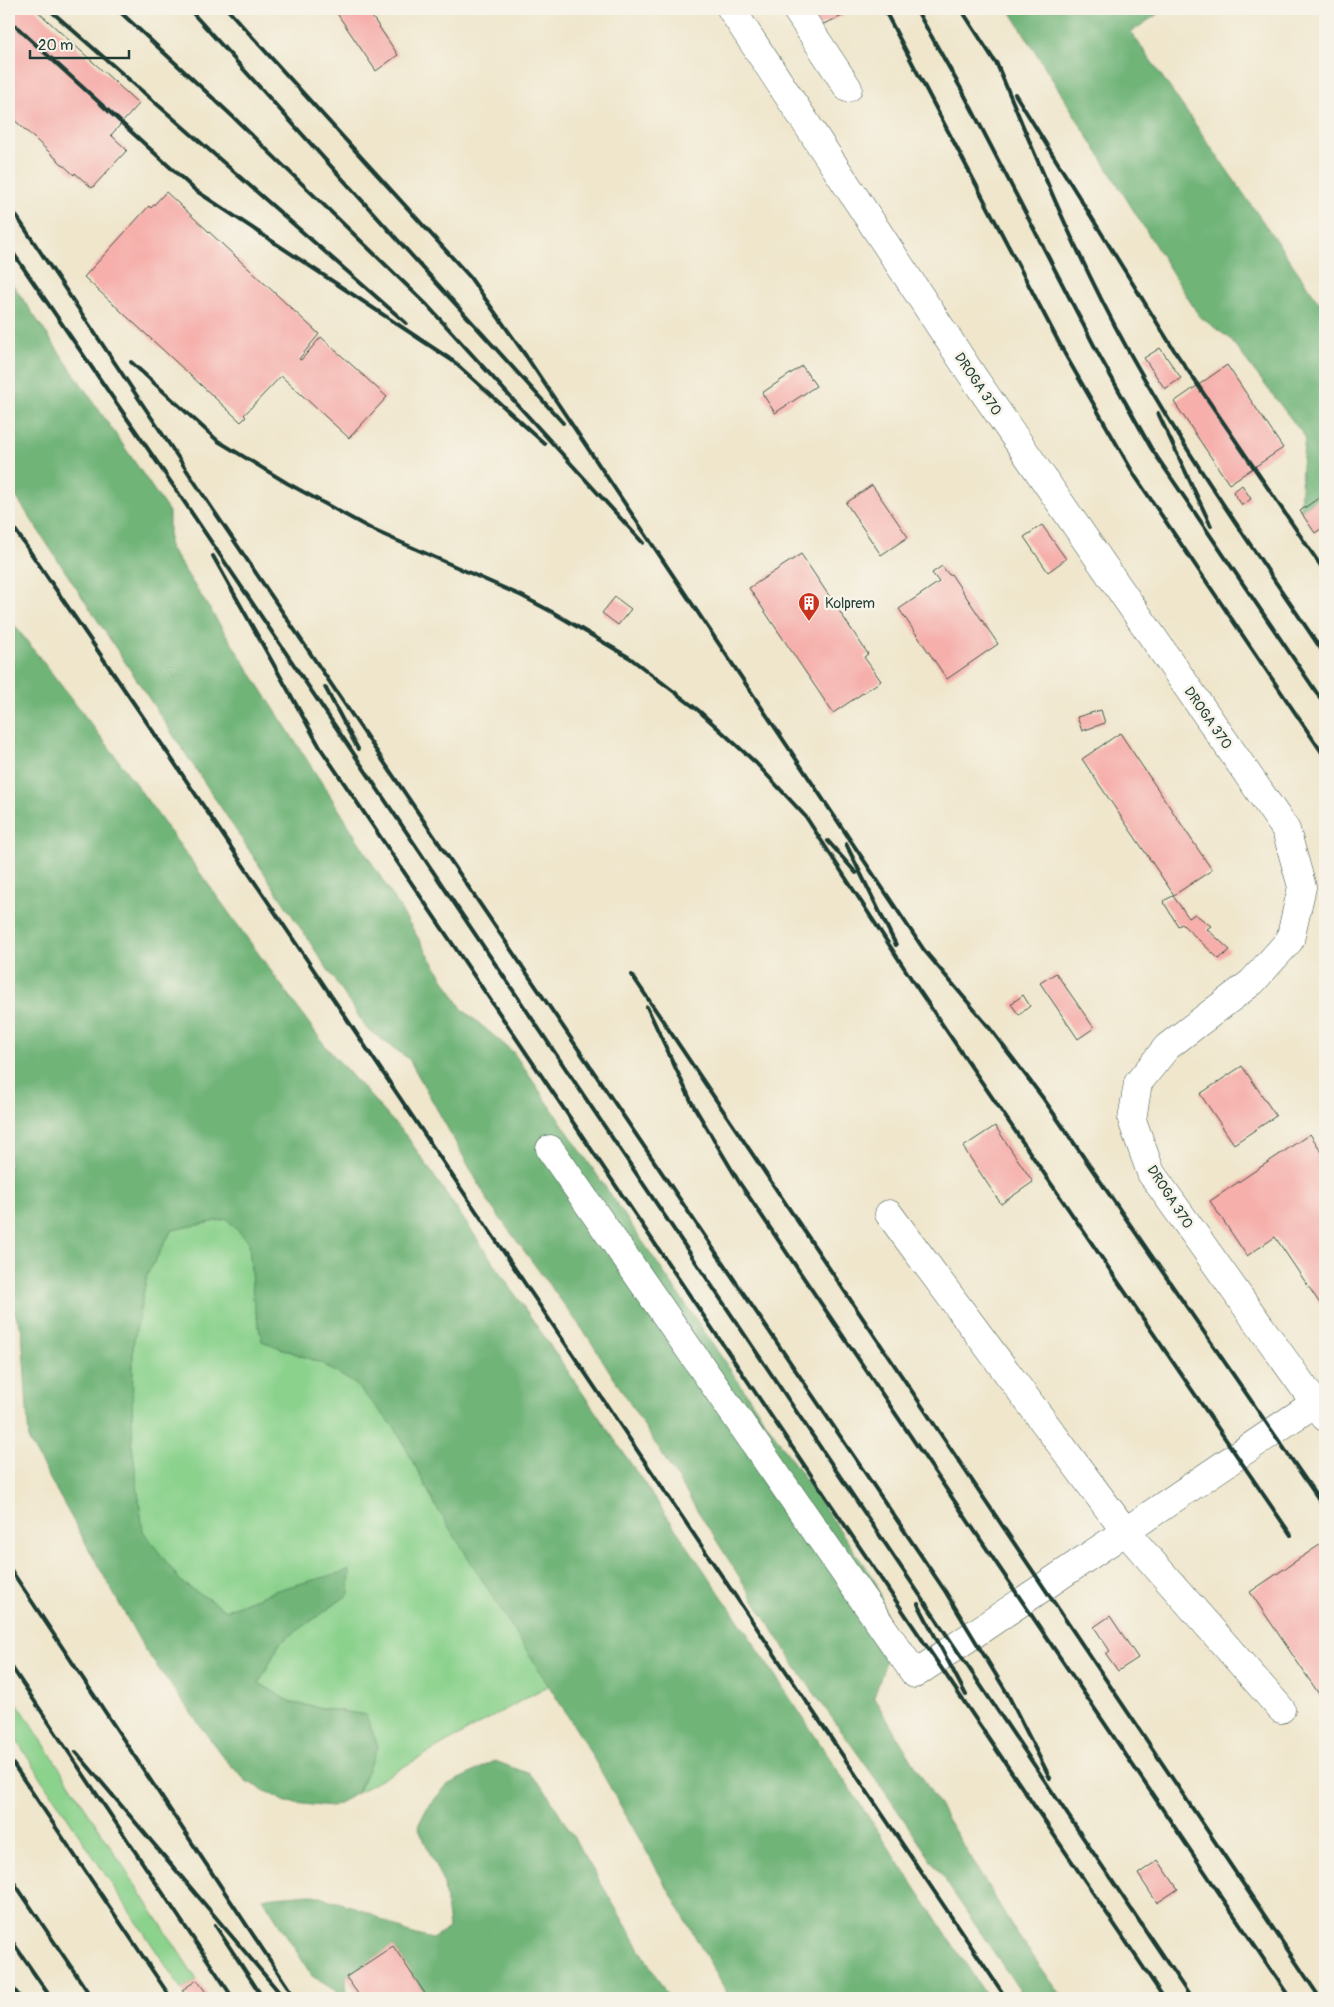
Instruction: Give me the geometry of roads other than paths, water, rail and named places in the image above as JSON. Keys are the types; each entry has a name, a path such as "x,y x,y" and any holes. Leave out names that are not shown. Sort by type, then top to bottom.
{"lane":[{"name":"DROGA 370","path":"731,9 974,378 1286,830 1302,887 1290,940 1252,982 1167,1047 1138,1083 1132,1120 1151,1173 1320,1410"},
{"path":"796,9 848,88"},
{"path":"550,1150 915,1674 1126,1531 1320,1410"},
{"path":"888,1214 1126,1531 1281,1709"}],"railway":[{"path":"117,9 229,113 427,305 643,543"},
{"path":"189,9 563,423"},
{"path":"227,9 469,276 526,356 924,950 988,1026 1043,1098 1325,1508"},
{"path":"884,9 1066,356 1135,476 1325,757"},
{"path":"916,9 964,94 1099,355 1151,448 1325,705"},
{"path":"961,9 999,68"},
{"path":"51,11 406,323"},
{"path":"9,20 195,190 453,361 545,444"},
{"path":"996,62 1075,244 1128,350 1199,467 1325,655"},
{"path":"1015,94 1174,350 1325,572"},
{"path":"9,205 945,1591 1007,1693 1050,1778"},
{"path":"9,247 179,494 1191,1998"},
{"path":"131,362 218,441 287,483 373,530 522,596 630,658 698,710 756,763 806,817 914,983 1291,1535"},
{"path":"1158,413 1211,526"},
{"path":"9,521 165,749 1006,1998"},
{"path":"213,556 321,749 1164,1998"},
{"path":"325,687 358,749"},
{"path":"828,841 856,873"},
{"path":"846,844 896,945"},
{"path":"632,975 1320,1998"},
{"path":"647,1007 692,1103 739,1182 1290,1998"},
{"path":"9,1567 295,1998"},
{"path":"918,1604 966,1695"},
{"path":"9,1663 233,1998"},
{"path":"76,1752 284,1998"},
{"path":"9,1758 171,1998"},
{"path":"9,1875 92,1998"},
{"path":"215,1925 263,1998"},
{"path":"9,1937 51,1998"},
{"path":"9,1982 20,1998"}],"place":[{"name":"Kolprem","path":"809,622"}]}
